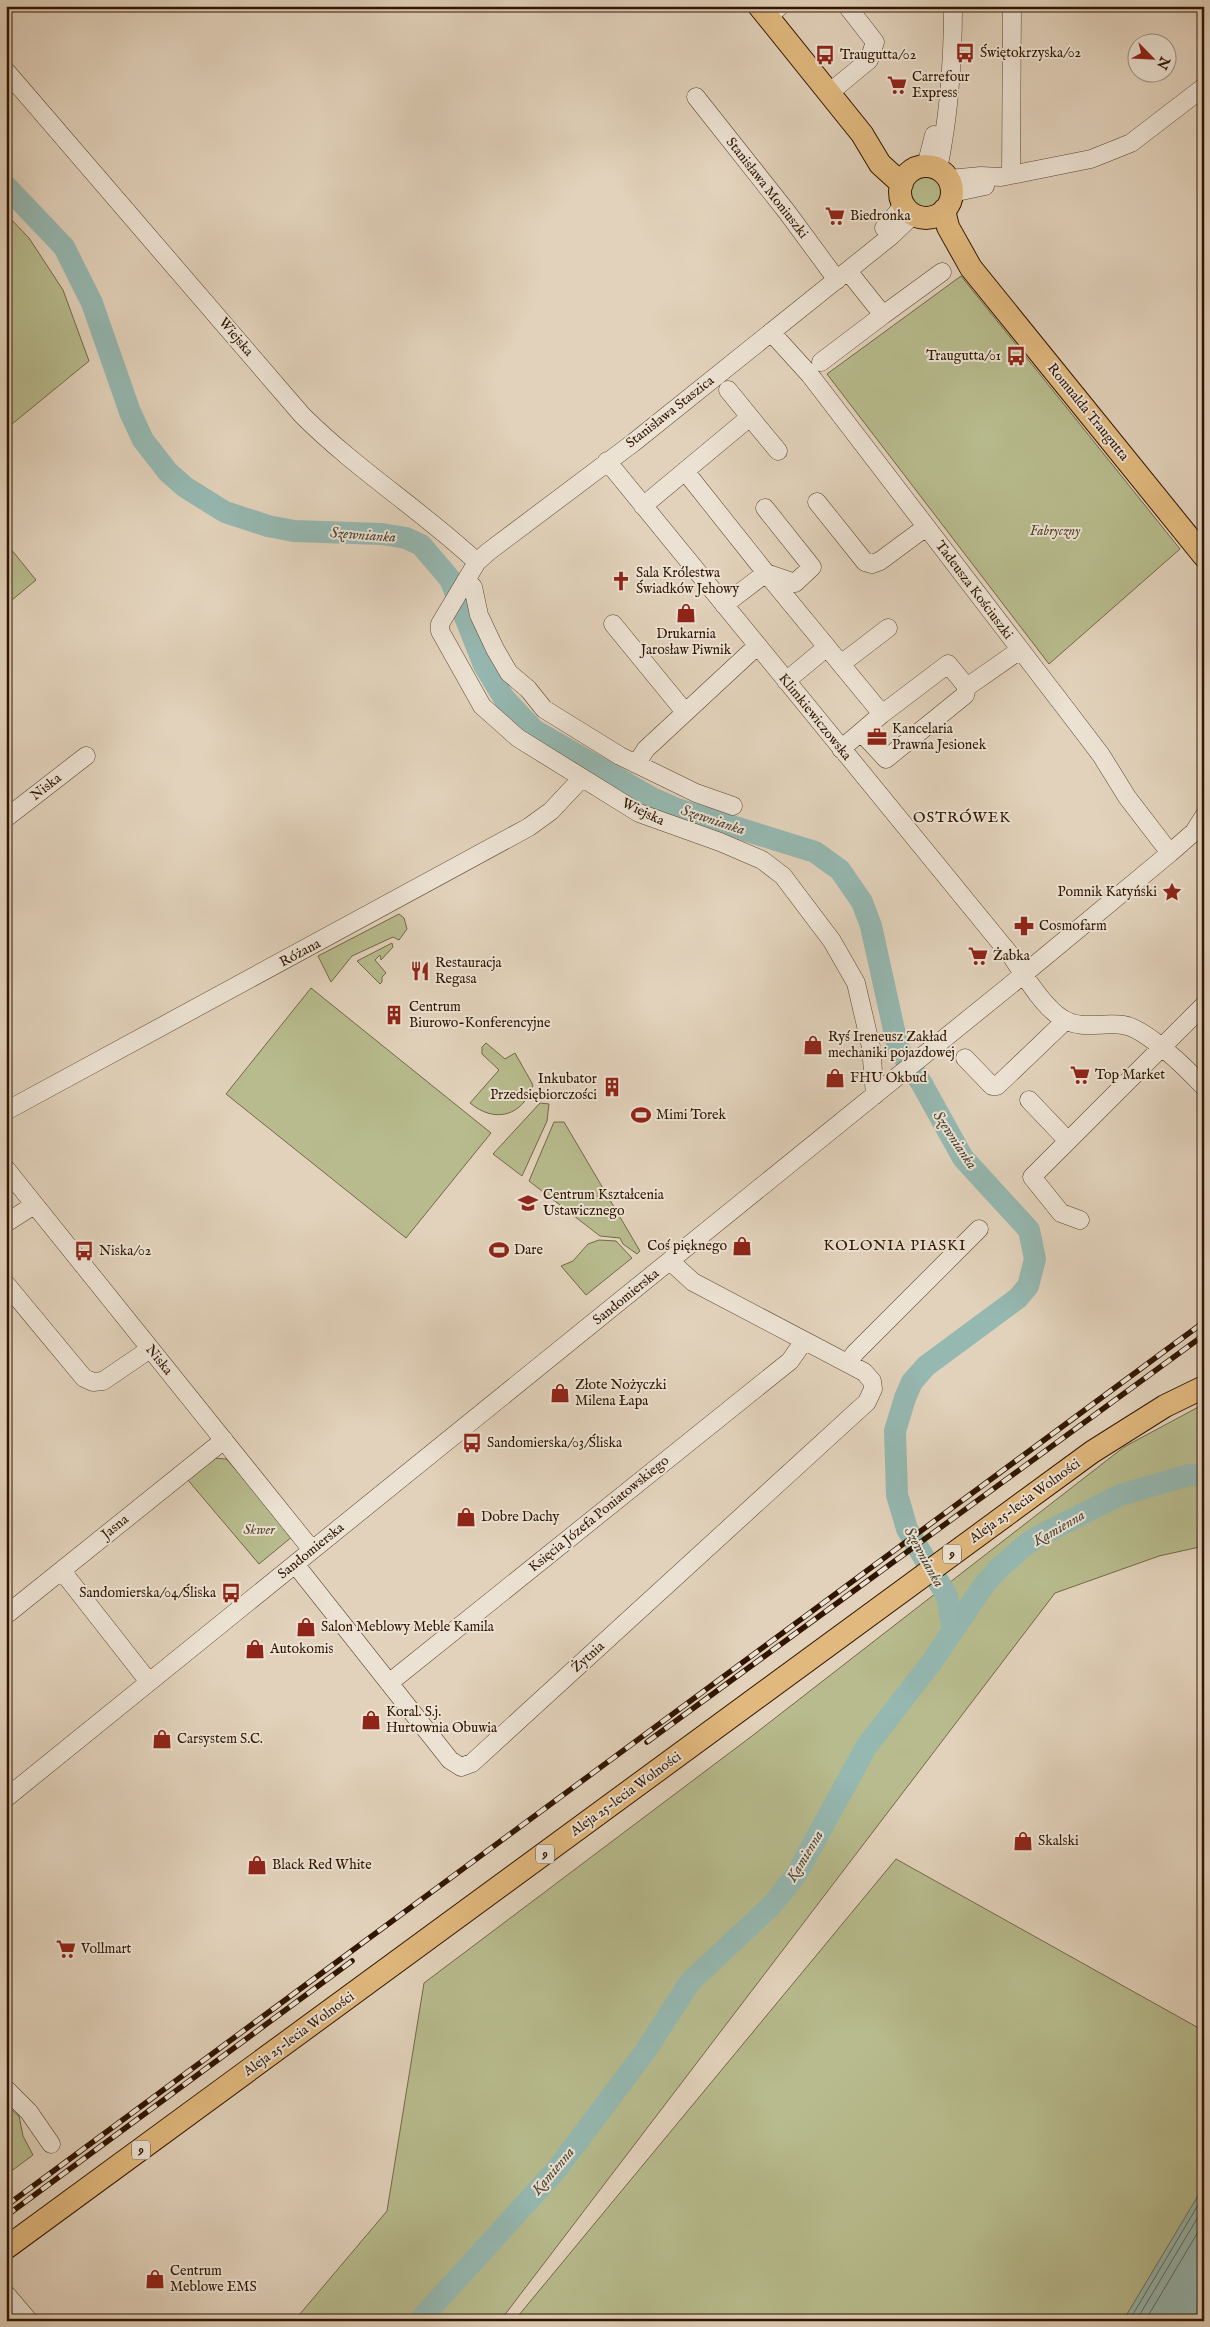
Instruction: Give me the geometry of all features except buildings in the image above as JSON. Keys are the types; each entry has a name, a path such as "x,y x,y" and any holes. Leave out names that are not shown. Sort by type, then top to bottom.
{"main road":[{"name":"Romualda Traugutta","path":"769,10 829,93 862,134 927,191 971,268 1204,556"},
{"name":"Aleja 25-lecia Wolności","path":"6,2248 1092,1452 1165,1406 1204,1387"}],"street":[{"path":"829,93 869,60 875,42 847,6"},
{"path":"953,6 953,53 948,102 934,134 927,191 983,187 1006,176 1091,159 1131,143 1148,132 1204,87"},
{"path":"1006,176 1012,6"},
{"name":"Wiejska","path":"6,71 117,197 302,415 328,441 477,562 442,617 440,631 482,706 518,738 581,779 639,813 720,842 762,860 787,880 841,954 856,983 867,1028 875,1095"},
{"name":"Stanisława Moniuszki","path":"696,97 787,212 842,275 883,315"},
{"name":"Stanisława Staszica","path":"477,562 633,443 862,259 883,229 927,191"},
{"path":"821,362 942,272"},
{"name":"Tadeusza Kościuszki","path":"771,332 810,375 1101,755 1127,797 1170,853"},
{"path":"728,390 778,451"},
{"path":"643,506 750,417"},
{"name":"Klimkiewiczowska","path":"607,461 1012,957 1054,1012 1065,1021"},
{"path":"685,471 882,714"},
{"path":"817,502 865,562 872,564 880,561 926,527"},
{"path":"765,508 812,567 795,583 766,573"},
{"path":"724,605 766,573"},
{"path":"466,580 473,588 479,615 510,673 528,689 544,709 636,764 696,794 733,806"},
{"path":"613,624 685,712"},
{"path":"841,664 888,628"},
{"path":"636,764 646,749 757,646"},
{"path":"786,681 827,647"},
{"path":"861,732 886,759 965,695 967,687 1020,650"},
{"path":"841,749 882,714 948,664 967,687"},
{"name":"Niska","path":"6,818 86,756"},
{"name":"Różana","path":"6,1111 529,827 551,811 572,791 581,779"},
{"name":"Sandomierska","path":"6,1798 1024,974 1199,829 1204,816"},
{"path":"1080,1220 1061,1213 1032,1177 1204,1005"},
{"path":"965,1058 992,1086 997,1086 1065,1021 1086,1025 1124,1025 1136,1029 1161,1047 1204,1087"},
{"path":"1029,1100 1068,1141"},
{"name":"Niska","path":"6,1169 312,1550"},
{"path":"6,1224 34,1204"},
{"path":"670,1261 693,1282 848,1363 979,1229"},
{"path":"6,1284 80,1375 88,1380 98,1383 104,1381 150,1348"},
{"name":"Księcia Józefa Poniatowskiego","path":"389,1683 790,1361 804,1341"},
{"name":"Żytnia","path":"295,1564 450,1760 461,1767 472,1763 867,1402 874,1389 872,1381 864,1372 848,1363"},
{"name":"Jasna","path":"6,1615 224,1440"},
{"path":"62,1571 149,1682"},
{"path":"6,2089 29,2112 51,2144"},
{"path":"9,2303 28,2321"}],"green space":[{"path":"927,174 934,175 939,179 943,184 943,198 939,203 934,207 927,208 920,207 915,203 911,198 910,191 911,184 915,179 920,175"},
{"path":"6,214 29,238 63,290 89,361 6,429"},
{"name":"Fabryczny","path":"961,276 1180,549 1049,664 827,374"},
{"path":"6,543 36,580 6,605"},
{"path":"399,914 404,918 407,929 399,940 393,937 352,956 331,982 318,956"},
{"path":"392,943 393,947 381,960 380,955 375,960 386,973 382,977 380,984 357,961"},
{"path":"311,988 491,1133 406,1238 226,1094"},
{"path":"486,1043 505,1059 515,1053 533,1085 522,1104 507,1114 489,1113 479,1110 470,1103 499,1070 482,1054 482,1047"},
{"path":"540,1103 549,1104 547,1121 522,1176 493,1154"},
{"path":"554,1122 564,1122 640,1251 637,1254 623,1244 620,1238 600,1236 529,1181"},
{"path":"599,1240 616,1241 632,1258 586,1295 561,1266 573,1261 588,1244"},
{"path":"1204,1404 1204,1546 1159,1556 1055,1593 500,2321 294,2321 387,2211 424,1983 752,1736 1124,1447"},
{"name":"Skwer","path":"213,1458 226,1459 293,1536 259,1564 187,1479"},
{"path":"896,1859 1204,2031 1204,2186 1123,2321 514,2321"},
{"path":"6,2105 19,2116 23,2136 33,2155 6,2175"}],"water":[{"path":"1204,2186 1204,2315 1200,2321 1123,2321"}],"waterway":[{"name":"Szewnianka","path":"6,186 64,247 92,303 130,412 143,440 168,472 185,487 225,512 268,526 294,531 382,534 406,538 421,545 450,579 484,665 504,698 534,730 652,798 677,809 815,852 840,870 862,902 871,926 898,1048 922,1084 963,1158 1029,1230 1035,1259 1028,1286 1018,1298 926,1366 912,1382 895,1431 897,1495 907,1529 947,1596 953,1630"},
{"name":"Kamienna","path":"419,2321 557,2169 644,2053 690,1982 772,1905 796,1875 866,1747 931,1663 984,1585 999,1568 1028,1543 1120,1495 1189,1475 1204,1475"}],"railway":[{"path":"6,2206 1204,1322"},
{"path":"647,1742 1204,1335"},
{"path":"6,2216 352,1961"}],"place":[{"name":"Świętokrzyska/02","path":"965,53"},
{"name":"Traugutta/02","path":"825,55"},
{"name":"Carrefour Express","path":"897,85"},
{"name":"Biedronka","path":"835,216"},
{"name":"Traugutta/01","path":"1016,356"},
{"name":"Sala Królestwa Świadków Jehowy","path":"621,581"},
{"name":"Drukarnia Jarosław Piwnik","path":"686,613"},
{"name":"Kancelaria Prawna Jesionek","path":"877,737"},
{"name":"Pomnik Katyński","path":"1172,892"},
{"name":"Cosmofarm","path":"1024,926"},
{"name":"Żabka","path":"978,956"},
{"name":"Restauracja Regasa","path":"420,971"},
{"name":"Centrum Biurowo-Konferencyjne","path":"394,1015"},
{"name":"Ryś Ireneusz Zakład mechaniki pojazdowej","path":"813,1045"},
{"name":"Top Market","path":"1080,1075"},
{"name":"FHU Okbud","path":"835,1078"},
{"name":"Inkubator Przedsiębiorczości","path":"612,1087"},
{"name":"Mimi Torek","path":"641,1115"},
{"name":"Centrum Kształcenia Ustawicznego","path":"528,1203"},
{"name":"Coś pięknego","path":"742,1246"},
{"name":"Dare","path":"499,1250"},
{"name":"Niska/02","path":"84,1251"},
{"name":"Złote Nożyczki Milena Łapa","path":"560,1393"},
{"name":"Sandomierska/03/Śliska","path":"472,1443"},
{"name":"Dobre Dachy","path":"466,1517"},
{"name":"Sandomierska/04/Śliska","path":"231,1593"},
{"name":"Salon Meblowy Meble Kamila","path":"306,1627"},
{"name":"Autokomis","path":"255,1649"},
{"name":"Koral. S.j. Hurtownia Obuwia","path":"371,1720"},
{"name":"Carsystem S.C.","path":"162,1739"},
{"name":"Skalski","path":"1023,1841"},
{"name":"Black Red White","path":"257,1865"},
{"name":"Vollmart","path":"66,1949"},
{"name":"Centrum Meblowe EMS","path":"155,2279"}],"district":[{"name":"OSTRÓWEK","path":"962,817"},
{"name":"KOLONIA PIASKI","path":"895,1245"}]}
